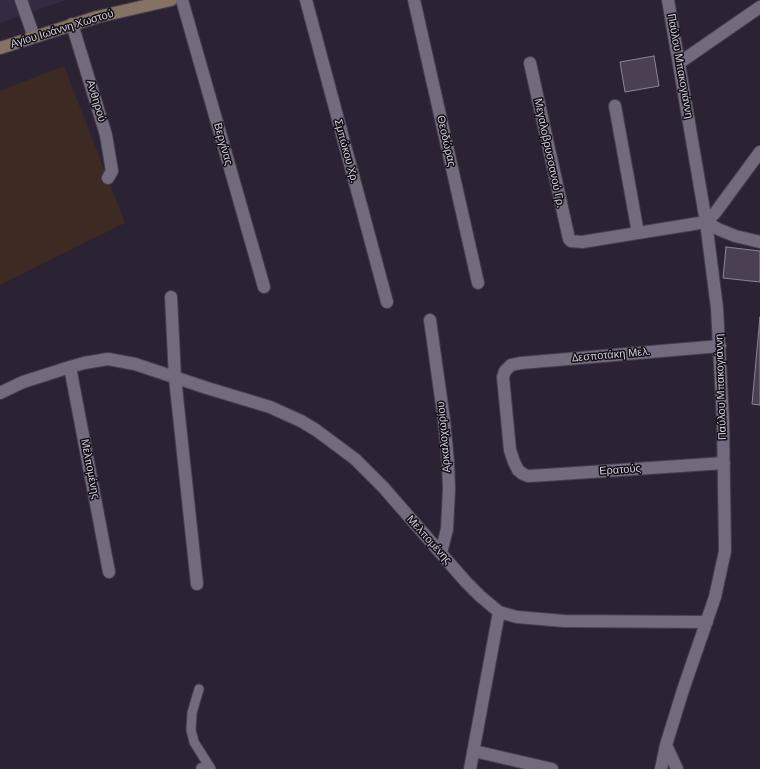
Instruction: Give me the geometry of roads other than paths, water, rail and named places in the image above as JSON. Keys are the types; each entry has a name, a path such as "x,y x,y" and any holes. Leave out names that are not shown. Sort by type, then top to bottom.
{"street":[{"path":"21,0 34,37"},
{"name":"Αγίου Ιωάννη Χωστού","path":"0,48 72,24 171,0"},
{"name":"Βεργίνας","path":"182,0 264,288"},
{"name":"Σμπώκου Χρ.","path":"306,0 387,302"},
{"name":"Θεοδώρας","path":"414,0 478,283"},
{"name":"Παύλου Μπακογιάννη","path":"661,769 666,745 683,690 716,597 725,551 724,464 720,346 717,308 706,222 668,0"},
{"path":"679,63 760,7"},
{"name":"Ανθηρού","path":"72,24 106,135 112,171 108,178"},
{"name":"Μεγαλοβρυσσανού Γρ.","path":"530,63 566,232 569,239 571,242 582,242 638,233"},
{"path":"615,106 638,233 706,222 731,234 760,242"},
{"path":"706,222 715,213 760,152"},
{"path":"172,297 175,378 198,584"},
{"name":"Αρκαλοχωρίου","path":"430,320 444,420 448,462 447,529 441,553"},
{"name":"Δεσποτάκη Μελ.","path":"518,470 510,450 503,382 505,371 511,365 720,346"},
{"name":"Μελπομένης","path":"0,393 23,382 70,367 96,360 108,360 135,364 270,407 301,420 355,459 480,596 499,612 517,617 564,621 707,622"},
{"name":"Μελπομένης","path":"70,367 109,572"},
{"name":"Ερατούς","path":"518,470 523,474 533,476 724,464"},
{"path":"470,769 499,612"},
{"path":"666,745 677,769"},
{"path":"474,752 552,769"}],"lane":[{"path":"198,689 192,713 191,730 194,742 211,769"}]}
